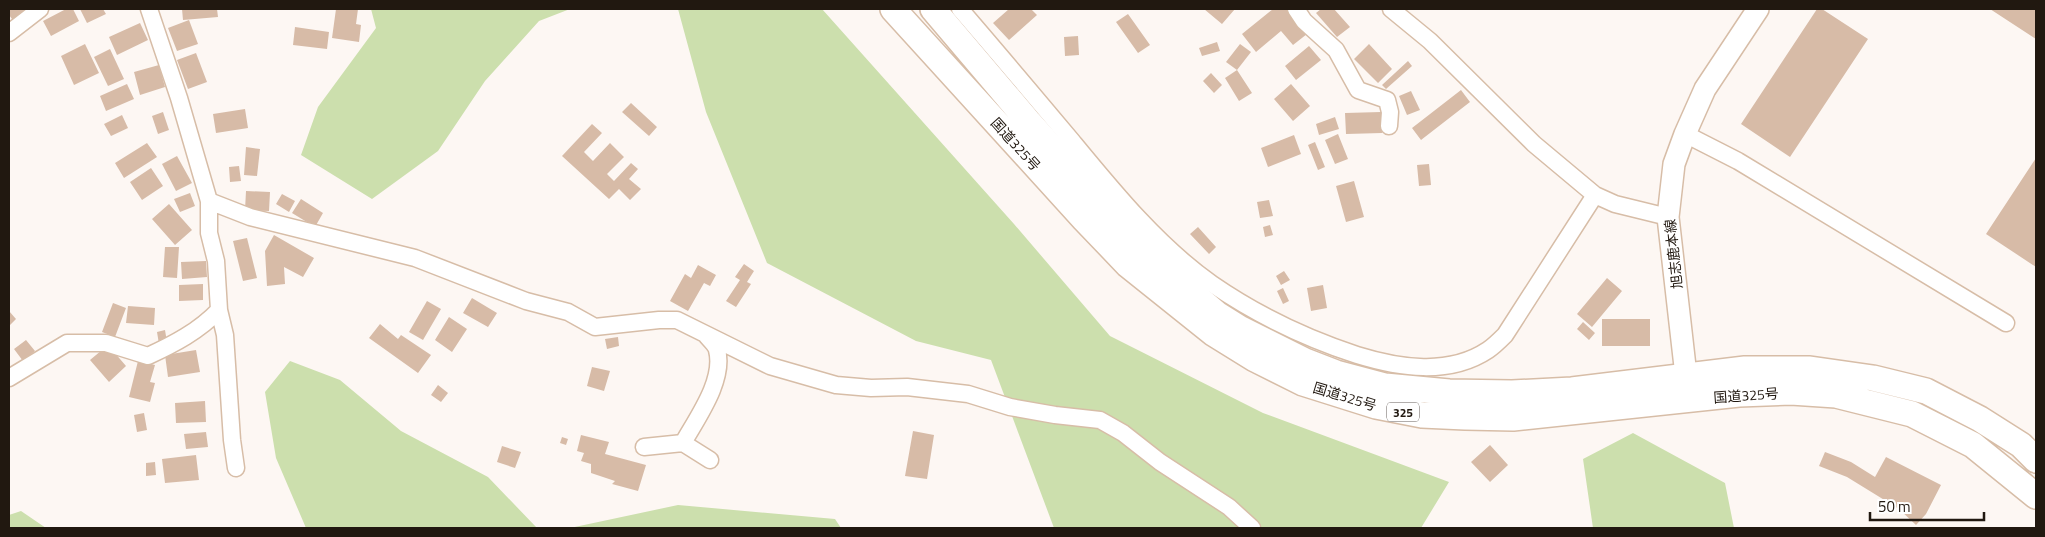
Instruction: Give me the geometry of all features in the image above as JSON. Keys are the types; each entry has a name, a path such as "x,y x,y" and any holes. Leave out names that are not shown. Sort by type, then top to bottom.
{"highway":[{"name":"国道325号","path":"893,9 1128,265 1213,333 1303,383 1376,406 1422,415 1456,417 1513,418 1739,394 1791,392 1836,395 1875,403 1912,414 1973,445 2036,496"},
{"name":"国道325号","path":"933,9 1028,121 1151,258 1218,314 1241,329 1271,345 1336,373 1384,386 1449,392 1512,393 1572,390 1745,369 1810,369 1873,378 1926,391 1980,419 2021,445 2036,460"}],"main road":[{"name":"旭志鹿本線","path":"1689,400 1668,217 1674,164 1705,89 1758,9"}],"street":[{"path":"9,33 40,9"},
{"path":"149,9 179,98 208,201 209,233 216,261 220,310 225,335 232,440 236,468"},
{"path":"960,9 1115,193 1177,254 1211,283 1248,307 1287,328 1328,345 1373,360 1410,367 1439,368 1464,362 1488,350 1505,335 1595,195"},
{"path":"1296,9 1304,21 1336,50 1358,90 1387,100 1390,112 1389,126"},
{"path":"1392,9 1430,41 1534,144 1595,195 1624,207 1668,217"},
{"path":"1685,134 1738,161 2006,323"},
{"path":"208,201 250,217 415,258 526,300 568,312 595,327 659,320 677,320 704,331 742,353 770,366 836,385 871,388 907,387 968,394 1010,407 1100,420 1123,433 1160,462 1229,507 1252,528"},
{"path":"9,378 67,343 106,343 148,356 181,341 220,310"},
{"path":"683,443 712,392 718,372 717,350 704,331"},
{"path":"644,447 683,443 710,460"}],"green space":[{"path":"371,9 570,9 539,21 485,81 438,151 372,199 301,155 318,107 376,28"},
{"path":"678,9 822,9 1014,224 1110,336 1263,413 1449,482 1421,528 1054,528 991,360 916,341 767,263 706,112"},
{"path":"290,361 340,380 401,431 488,477 537,528 306,528 276,458 265,392"},
{"path":"1633,433 1725,483 1734,528 1593,528 1583,459"},
{"path":"678,505 835,519 841,528 570,528"},
{"path":"21,511 46,528 9,528 9,515"}],"building":[{"path":"9,9 24,9 27,12 15,23 9,15"},
{"path":"66,9 73,9 79,21 51,36 43,21"},
{"path":"80,9 103,9 106,14 87,23"},
{"path":"182,9 217,9 218,17 183,20"},
{"path":"336,9 358,9 356,24 361,25 359,42 332,38"},
{"path":"1009,9 1031,9 1037,15 1009,40 993,23"},
{"path":"1204,9 1235,9 1222,24"},
{"path":"1273,9 1287,9 1307,34 1293,45 1281,31 1256,52 1242,34"},
{"path":"1321,9 1334,9 1350,27 1337,37 1316,13"},
{"path":"1817,9 1822,9 1868,39 1790,157 1741,124"},
{"path":"1990,9 2036,9 2036,39"},
{"path":"1128,14 1150,45 1138,53 1116,22"},
{"path":"189,20 198,44 177,51 168,28"},
{"path":"140,23 148,40 117,55 109,37"},
{"path":"295,27 329,32 327,49 293,45"},
{"path":"1078,36 1079,55 1065,56 1064,37"},
{"path":"1217,42 1220,51 1202,56 1199,48"},
{"path":"85,44 99,73 74,85 61,56"},
{"path":"1240,44 1251,52 1237,70 1226,62"},
{"path":"1369,44 1392,69 1378,83 1354,59"},
{"path":"1309,46 1321,60 1296,80 1285,66"},
{"path":"110,49 124,79 108,86 94,57"},
{"path":"196,53 207,82 188,89 177,60"},
{"path":"1408,61 1412,66 1386,89 1382,85"},
{"path":"159,65 165,87 140,95 134,72"},
{"path":"1237,70 1252,93 1239,101 1225,78"},
{"path":"1211,73 1222,85 1214,93 1203,81"},
{"path":"127,84 134,99 106,111 100,96"},
{"path":"1291,84 1310,106 1293,121 1274,99"},
{"path":"1461,90 1470,102 1421,140 1412,128"},
{"path":"1411,91 1420,110 1407,115 1399,96"},
{"path":"631,103 657,127 649,136 622,112"},
{"path":"245,109 248,128 216,133 213,114"},
{"path":"163,112 169,130 158,134 152,116"},
{"path":"1381,112 1382,133 1346,134 1345,113"},
{"path":"122,115 128,128 111,136 104,124"},
{"path":"1335,117 1339,129 1319,135 1316,124"},
{"path":"592,124 602,133 584,152 593,161 610,143 624,157 607,174 614,181 631,163 638,169 629,179 641,189 630,200 619,189 609,199 562,156"},
{"path":"1338,134 1348,159 1335,164 1325,140"},
{"path":"1294,135 1301,154 1268,167 1261,148"},
{"path":"1315,142 1325,167 1318,170 1308,145"},
{"path":"147,143 157,157 124,178 115,163"},
{"path":"246,147 260,149 257,176 244,175"},
{"path":"177,156 192,183 176,191 162,164"},
{"path":"2036,158 2036,267 1986,234"},
{"path":"1429,164 1431,185 1419,186 1417,165"},
{"path":"239,166 241,181 230,182 229,167"},
{"path":"151,168 163,186 142,200 130,182"},
{"path":"1354,181 1364,217 1346,222 1336,186"},
{"path":"246,191 270,192 269,211 245,210"},
{"path":"190,193 195,206 180,212 174,199"},
{"path":"282,194 295,201 289,212 276,204"},
{"path":"301,199 323,213 315,227 292,213"},
{"path":"1269,200 1273,216 1260,218 1257,202"},
{"path":"169,204 192,230 175,245 152,219"},
{"path":"1270,225 1273,235 1265,237 1263,227"},
{"path":"1198,227 1216,247 1209,254 1190,234"},
{"path":"274,235 314,258 303,277 284,267 285,284 267,286 265,251"},
{"path":"247,238 257,278 243,281 233,241"},
{"path":"165,247 179,247 177,278 163,277"},
{"path":"206,261 207,277 182,279 181,262"},
{"path":"744,264 754,271 747,282 751,284 736,307 726,301 740,280 735,277"},
{"path":"698,265 716,275 710,286 704,283 688,311 670,301 685,274 691,278"},
{"path":"1284,271 1290,280 1281,285 1276,276"},
{"path":"1607,278 1622,291 1592,327 1577,314"},
{"path":"203,284 203,300 179,301 179,285"},
{"path":"1323,285 1327,308 1311,311 1307,288"},
{"path":"1283,288 1289,301 1283,304 1277,291"},
{"path":"472,298 497,313 488,327 463,313"},
{"path":"427,301 441,309 423,340 409,332"},
{"path":"113,303 126,308 115,337 102,332"},
{"path":"128,306 155,308 154,325 126,323"},
{"path":"9,311 16,319 9,326"},
{"path":"449,317 467,329 452,352 435,340"},
{"path":"1602,319 1650,319 1650,346 1602,346"},
{"path":"1583,322 1595,333 1589,340 1577,329"},
{"path":"380,324 398,339 401,335 431,355 418,373 369,338"},
{"path":"165,330 167,342 159,344 157,332"},
{"path":"618,337 619,346 607,349 605,339"},
{"path":"26,340 35,351 23,361 14,349"},
{"path":"108,345 126,366 109,382 90,360"},
{"path":"196,350 200,372 168,377 165,355"},
{"path":"138,361 155,365 150,382 155,383 150,402 129,397"},
{"path":"592,367 610,371 604,391 587,386"},
{"path":"438,385 448,393 441,402 431,395"},
{"path":"205,401 206,422 176,423 175,403"},
{"path":"144,413 147,430 137,432 134,415"},
{"path":"913,431 934,435 927,479 905,476"},
{"path":"206,432 208,447 186,449 184,434"},
{"path":"581,435 609,442 605,454 646,465 638,491 612,484 615,481 591,473 591,464 581,461 584,453 577,451"},
{"path":"562,437 568,439 566,445 560,443"},
{"path":"1490,445 1508,465 1490,482 1471,462"},
{"path":"502,446 521,452 515,468 497,462"},
{"path":"1825,452 1851,462 1875,477 1886,457 1941,485 1926,514 1916,525 1899,509 1847,477 1819,466"},
{"path":"196,455 199,480 165,483 162,459"},
{"path":"155,462 156,475 146,476 146,463"}]}
